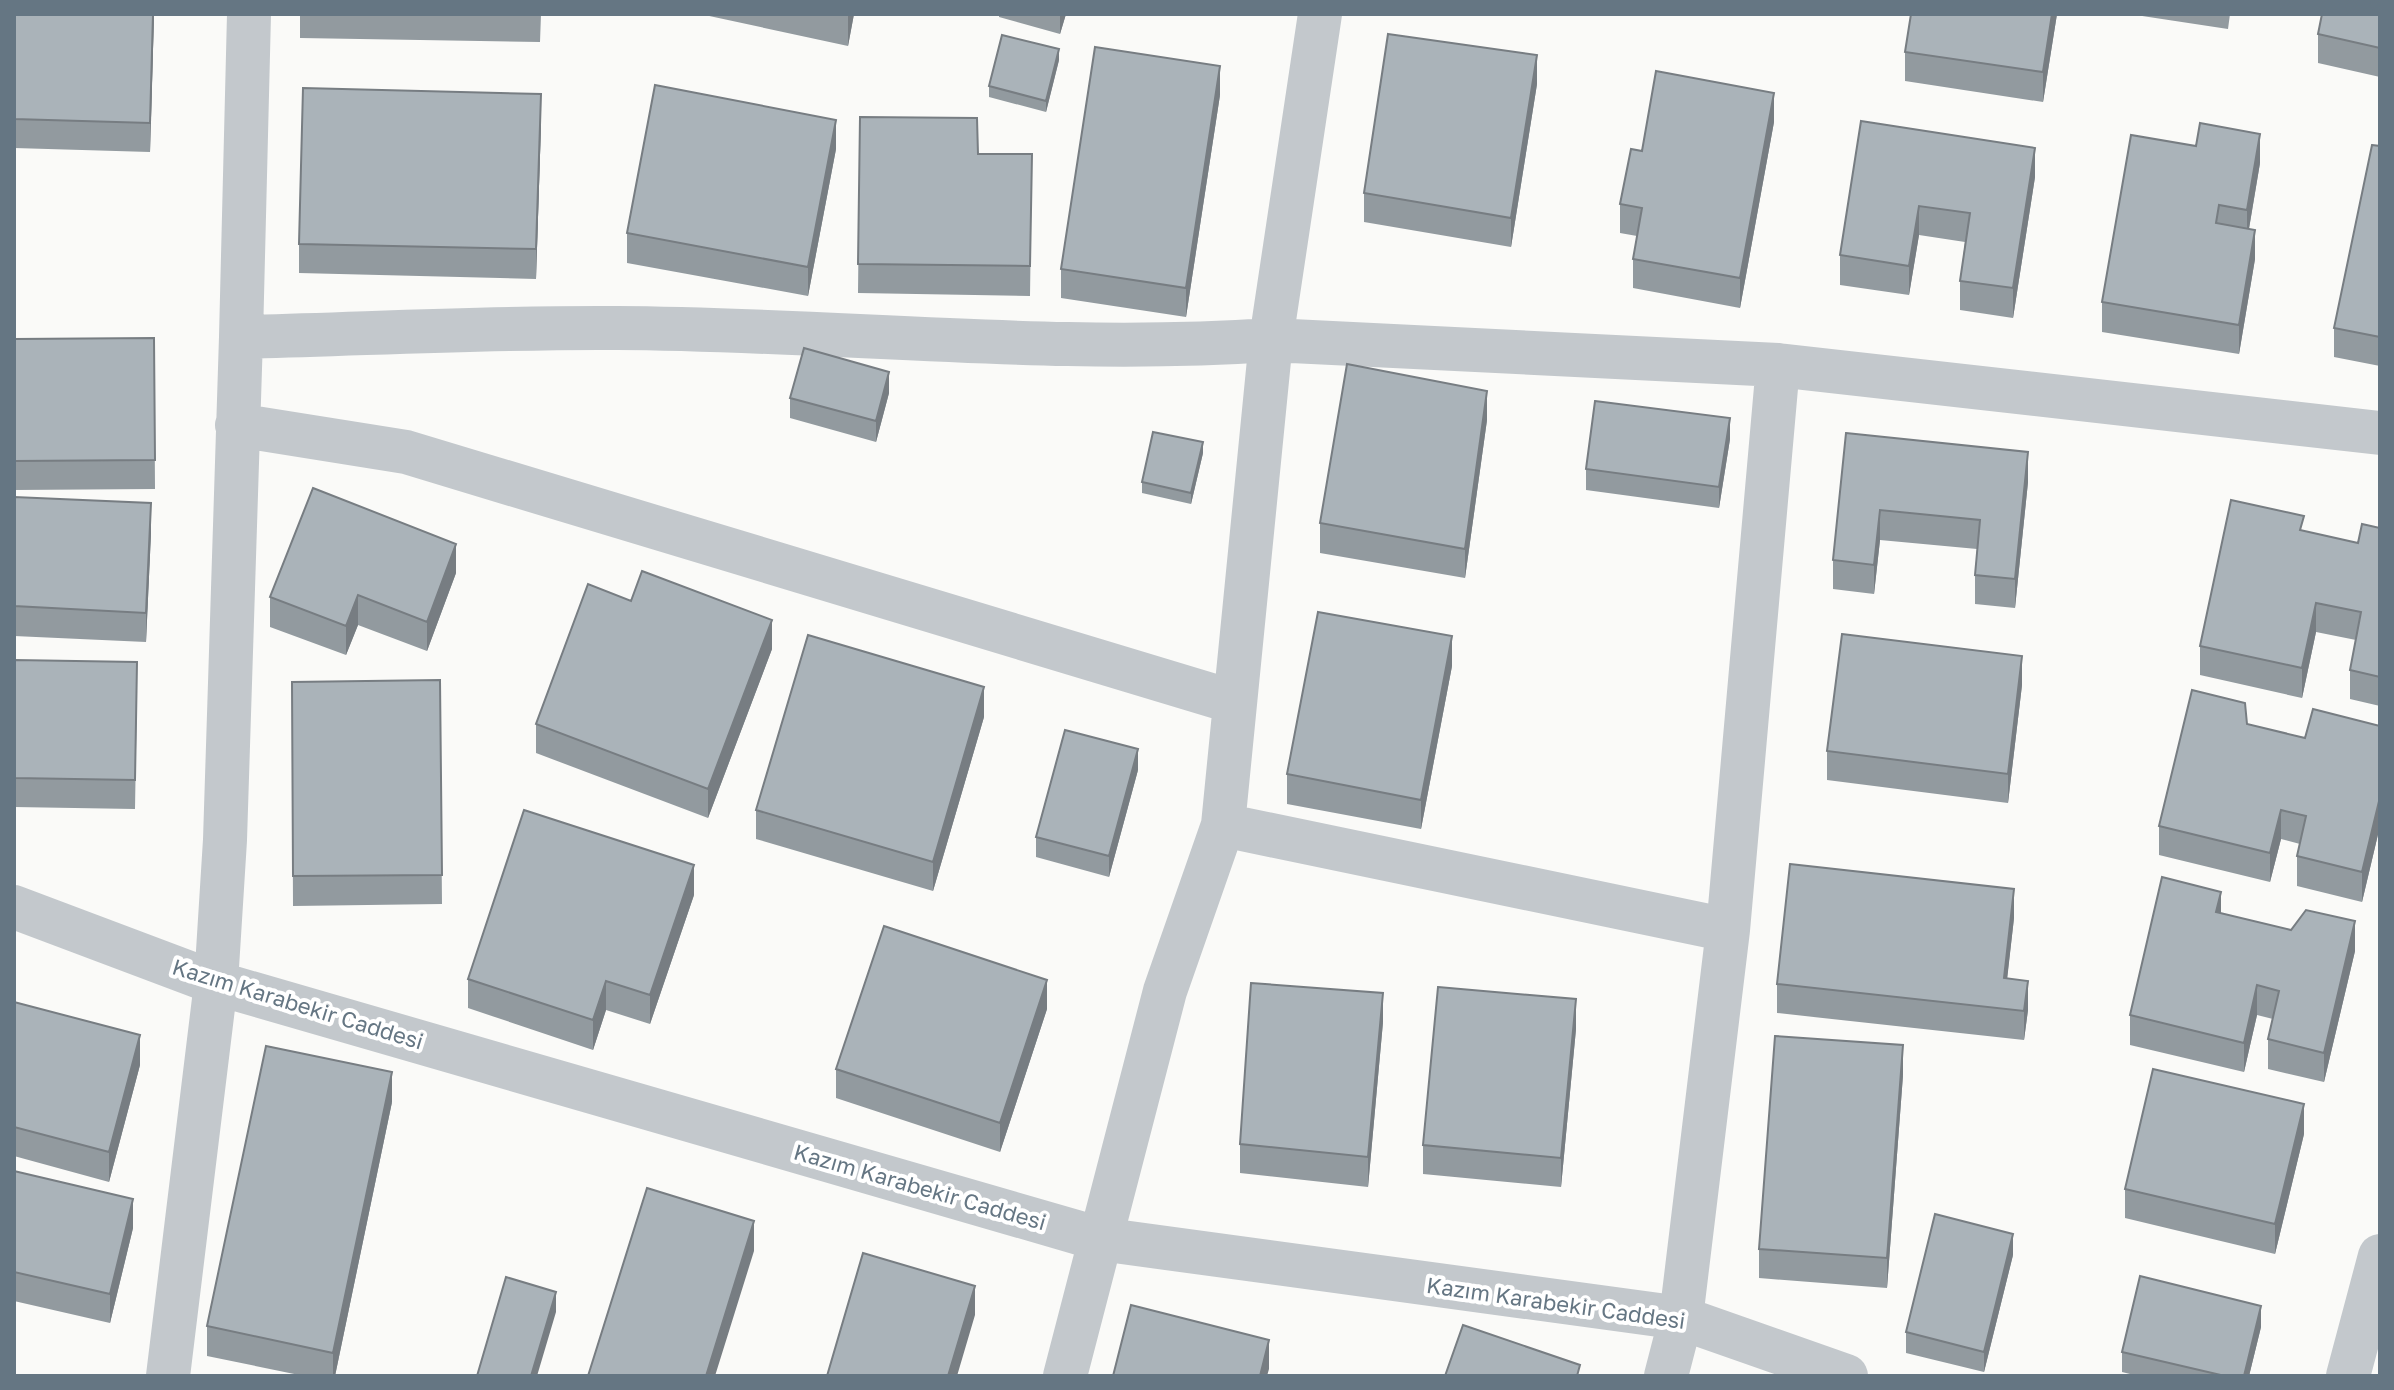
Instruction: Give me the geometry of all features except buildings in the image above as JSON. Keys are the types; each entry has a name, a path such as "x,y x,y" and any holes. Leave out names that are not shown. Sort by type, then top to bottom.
{"street":[{"path":"168,1376 216,983 225,840 249,14"},
{"path":"1065,1376 1165,991 1223,825 1271,340 1320,14"},
{"path":"241,337 617,328 1075,345 1213,344 1271,340 1778,365 2380,433"},
{"path":"1666,1376 1681,1318 1728,930 1778,365"},
{"path":"237,425 406,452 1234,702"},
{"path":"1223,825 1728,930"},
{"name":"Kazım Karabekir Caddesi","path":"14,907 216,983 1100,1239 1681,1318 1846,1376"},
{"path":"2348,1376 2380,1256"}]}
